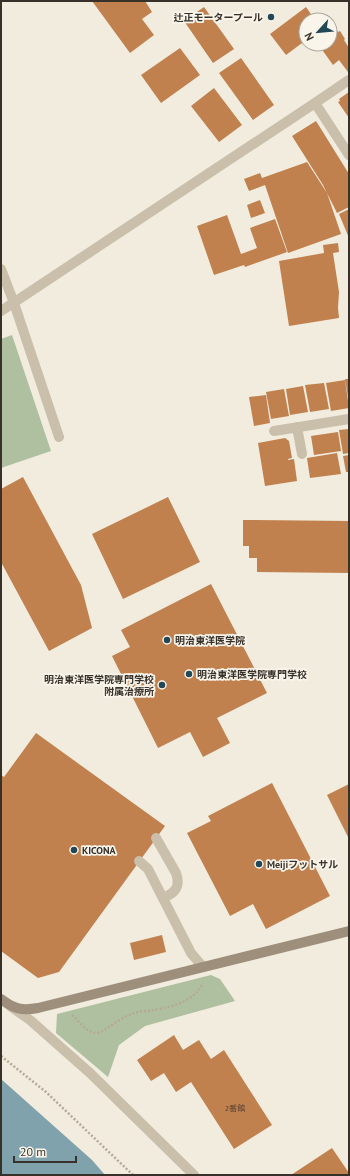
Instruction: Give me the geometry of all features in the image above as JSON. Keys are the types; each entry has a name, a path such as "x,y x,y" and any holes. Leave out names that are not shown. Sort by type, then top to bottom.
{"street":[{"path":"1,312 349,80"},
{"path":"315,104 349,155"},
{"path":"1,269 59,437"},
{"path":"274,431 349,419"},
{"path":"297,427 302,454"},
{"path":"156,838 178,879 177,886 174,891 163,898"},
{"path":"139,861 148,869 191,953 203,967"},
{"path":"10,1006 21,1010 38,1008 349,931"},
{"path":"1,999 30,1020 90,1073 194,1175"}],"path":[{"path":"67,1016 72,1015 89,1032 94,1034 101,1032 131,1014 184,1002 191,998 203,985 203,967"},
{"path":"1,1056 46,1092 133,1175"}],"green space":[{"path":"12,335 51,451 1,468 1,339"},
{"path":"211,975 220,979 235,1001 145,1026 119,1045 108,1077 56,1033 57,1014"}],"water":[{"path":"1,1079 92,1160 105,1175 1,1175"}],"building":[{"path":"92,1 145,1 152,12 142,19 154,35 130,53"},
{"path":"204,7 234,49 213,63 184,21"},
{"path":"306,7 309,12 299,12"},
{"path":"298,13 298,46 286,55 270,34"},
{"path":"340,31 349,48 349,71 348,72 339,60 333,65 324,52 338,52 338,32"},
{"path":"180,48 200,75 161,103 141,75"},
{"path":"241,58 274,105 253,120 219,73"},
{"path":"214,88 242,125 219,142 191,106"},
{"path":"349,92 349,118 338,102 340,101 339,99"},
{"path":"316,121 349,174 349,207 337,213 323,185 292,136"},
{"path":"307,162 327,193 341,234 288,253 265,185 249,191 244,179 260,173 262,178"},
{"path":"260,200 265,213 251,218 247,205"},
{"path":"349,209 349,238 339,214"},
{"path":"227,215 241,254 257,248 250,228 275,219 287,252 245,267 244,265 214,275 197,226"},
{"path":"338,243 339,252 333,253 339,292 339,318 289,326 279,261 324,253 323,245"},
{"path":"345,379 349,379 349,397 348,397"},
{"path":"345,380 349,408 331,411 326,383"},
{"path":"324,383 329,409 310,412 305,385"},
{"path":"303,386 308,412 290,415 286,389"},
{"path":"284,389 289,416 271,419 266,392"},
{"path":"266,395 270,423 254,426 249,397"},
{"path":"349,429 349,453 343,454 339,430"},
{"path":"338,432 341,451 314,455 311,436"},
{"path":"285,438 289,441 292,458 288,460 294,459 297,481 265,486 258,443"},
{"path":"337,453 341,474 310,478 307,458"},
{"path":"349,455 349,472 346,472 343,456"},
{"path":"23,477 81,585 92,628 49,651 1,562 1,489"},
{"path":"168,497 200,562 123,599 92,534"},
{"path":"243,520 349,521 349,573 257,572 257,558 249,558 249,546 243,546"},
{"name":"明治東洋医学院専門学校","path":"211,584 267,693 217,718 230,743 203,757 190,732 158,748 112,656 130,647 121,630"},
{"name":"KICONA","path":"36,733 165,826 59,972 38,978 1,951 1,775 4,777"},
{"name":"Meijiフットサル","path":"272,783 330,896 266,929 253,904 230,916 187,833 211,821 208,816"},
{"path":"349,784 349,839 327,795"},
{"path":"162,935 166,952 134,960 130,943"},
{"path":"174,1035 183,1050 199,1040 211,1059 224,1050 272,1125 234,1149 191,1082 176,1092 164,1073 151,1081 137,1060"},
{"path":"332,1148 349,1175 291,1175"}],"place":[{"name":"辻正モータープール","path":"271,17"},
{"name":"明治東洋医学院","path":"167,640"},
{"name":"明治東洋医学院専門学校","path":"189,674"},
{"name":"明治東洋医学院専門学校 附属治療所","path":"162,685"},
{"name":"KICONA","path":"74,850"},
{"name":"Meijiフットサル","path":"259,864"}]}
